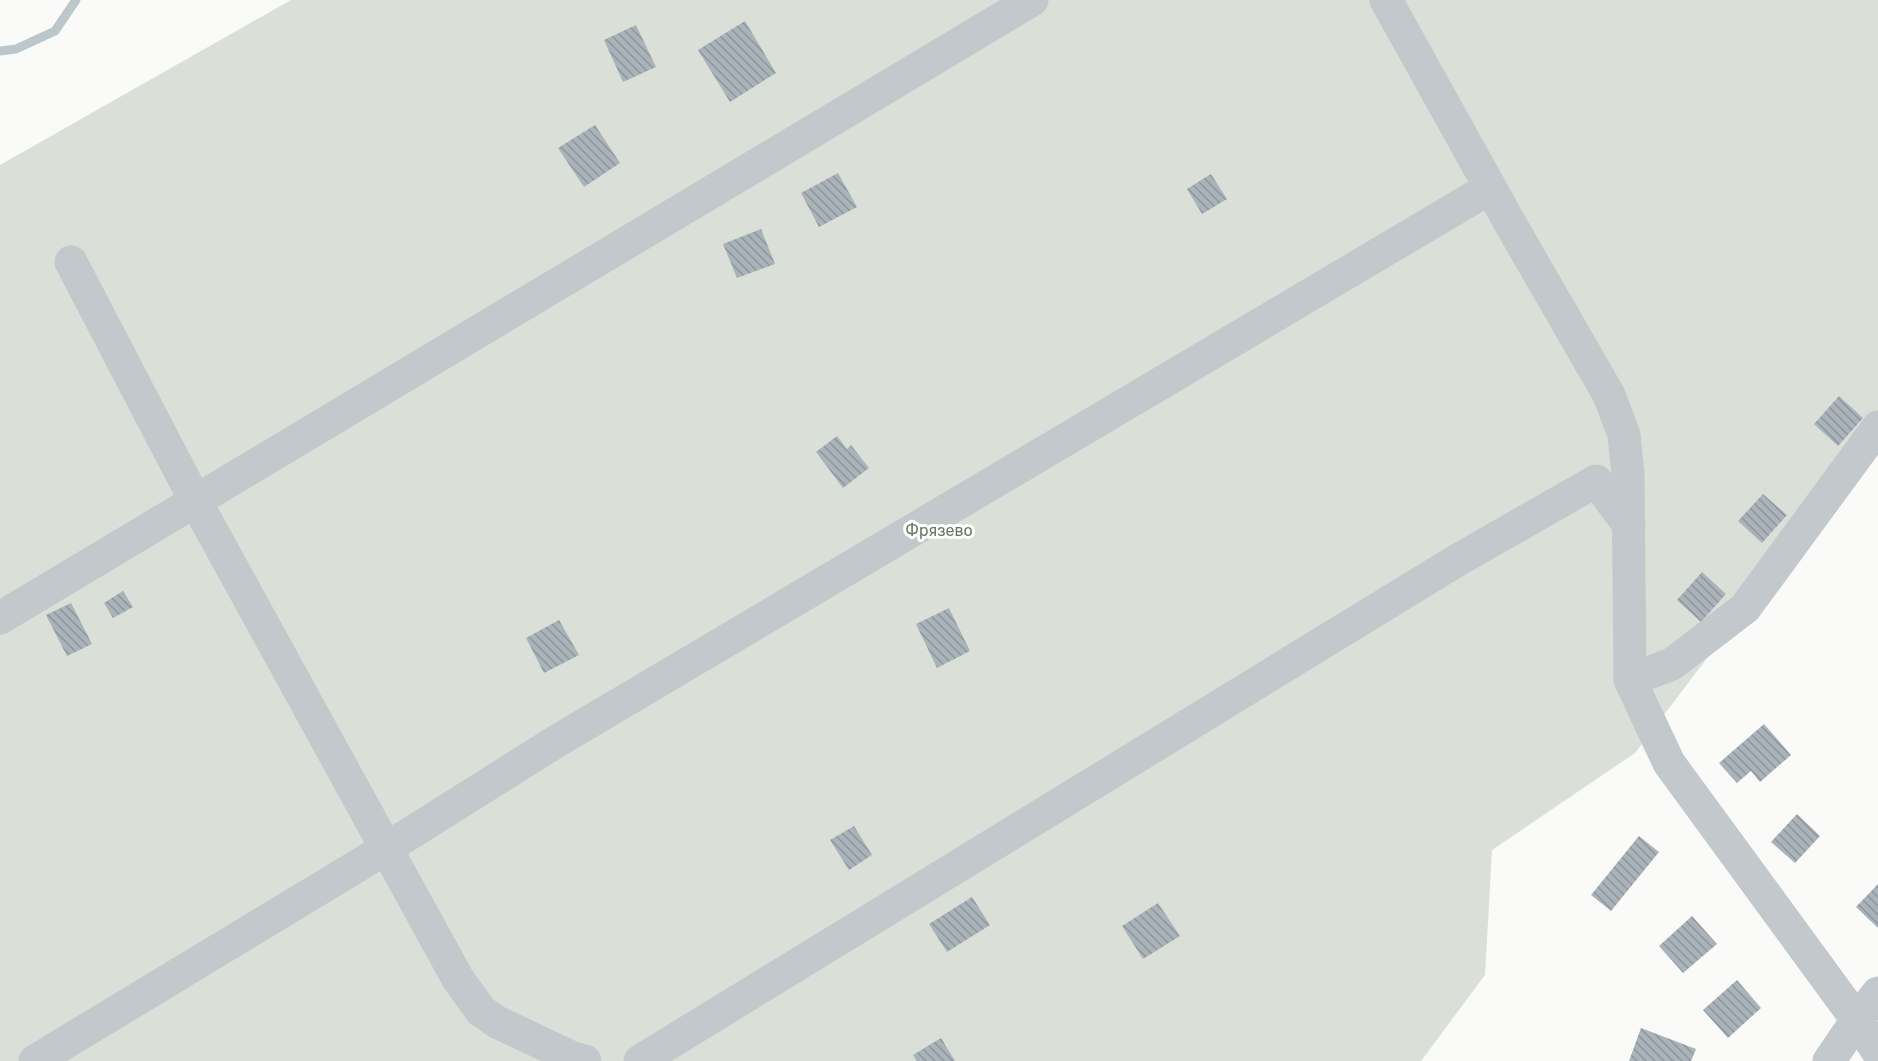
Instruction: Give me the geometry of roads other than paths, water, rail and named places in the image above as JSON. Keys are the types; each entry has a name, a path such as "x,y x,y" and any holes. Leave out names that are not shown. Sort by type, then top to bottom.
{"street":[{"path":"0,618 1032,0"},
{"path":"1386,0 1490,188 1609,395 1624,435 1628,475 1630,680 1669,763 1878,1052"},
{"path":"35,1061 387,848 557,741 1490,188"},
{"path":"72,262 196,502 458,979 481,1011 497,1022 573,1058 585,1061"},
{"path":"1630,680 1672,664 1745,608 1878,427"},
{"path":"640,1061 1456,561 1596,481 1629,525"},
{"path":"1829,1061 1878,993"}],"waterway":[{"path":"0,51 16,49 55,31 76,0"}],"park label":[{"name":"Фрязево","path":"939,530"}]}
